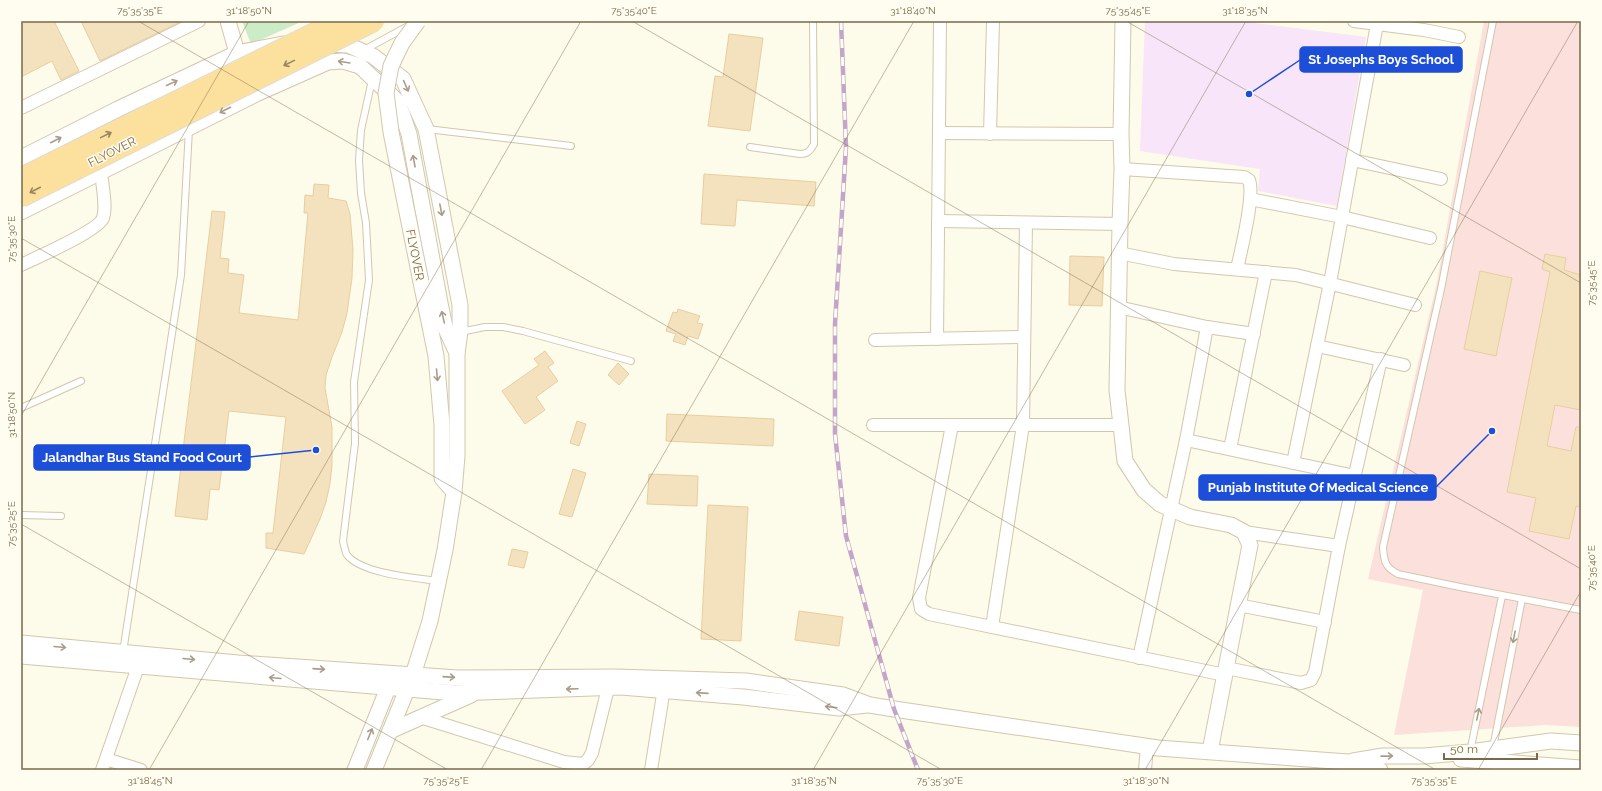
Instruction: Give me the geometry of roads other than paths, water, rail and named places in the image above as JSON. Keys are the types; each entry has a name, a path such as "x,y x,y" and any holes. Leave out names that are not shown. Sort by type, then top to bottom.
{"highway":[{"name":"FLYOVER","path":"21,178 339,21"},
{"name":"FLYOVER","path":"21,197 374,21"}],"street":[{"path":"21,108 199,21"},
{"path":"228,21 237,53 256,94"},
{"name":"FLYOVER","path":"417,21 402,43 391,66 386,93 391,132 436,356 442,424 442,478 454,492"},
{"path":"937,339 940,21"},
{"path":"990,134 993,21"},
{"path":"1123,21 1121,134 1122,169 1116,390 1125,460 1144,490 1160,504 1190,517 1231,525 1244,532 1340,546"},
{"path":"1354,21 1377,24 1425,26 1459,37"},
{"path":"1293,463 1330,283 1377,24"},
{"path":"21,158 118,109 237,53 286,43 348,45 373,56 403,79 426,129 460,305 460,332 457,353 457,456 454,492 430,621 413,675 390,731 377,769"},
{"path":"21,212 256,94 328,62 343,61 360,66 398,102 409,134 445,327 457,353"},
{"path":"939,133 1121,134"},
{"path":"1352,160 1441,179"},
{"path":"1122,169 1244,177 1249,180 1251,185 1250,199 1237,269"},
{"path":"21,265 88,232 103,220 105,212 101,172"},
{"path":"1250,199 1342,217 1430,238"},
{"path":"938,221 1120,224"},
{"path":"992,627 1023,425 1026,223"},
{"path":"1119,253 1174,264 1296,275 1416,305"},
{"path":"1230,450 1266,272"},
{"path":"1118,307 1207,327 1254,334"},
{"path":"1139,658 1186,440 1207,327"},
{"path":"875,340 1024,337"},
{"path":"1317,346 1404,365"},
{"path":"952,425 919,598 921,609 929,614 1139,658 1301,683 1311,680 1315,672 1340,546 1381,359"},
{"path":"873,425 1121,425"},
{"path":"1186,440 1355,476"},
{"path":"1210,751 1250,545 1244,532"},
{"path":"1238,605 1325,622"},
{"path":"21,643 123,652 140,660"},
{"path":"21,656 140,660 392,680 413,675 458,678 665,685 743,697 839,708 870,705 1147,746 1348,762 1380,770"},
{"path":"140,660 104,764 141,770"},
{"path":"392,680 407,689 455,693 665,685"},
{"path":"355,770 392,680"},
{"path":"651,770 665,685"},
{"path":"420,717 564,762 583,764 588,760 592,753 608,688"},
{"path":"390,731 477,692"},
{"path":"1424,756 1470,752 1551,741 1581,743"},
{"path":"1145,770 1147,746"},
{"path":"1348,762 1383,756 1424,756 1581,768"}],"lane":[{"path":"362,51 417,21"},
{"path":"750,147 806,154 811,150 814,144 813,21"},
{"path":"1493,21 1441,289 1383,547 1384,561 1390,570 1398,574 1502,596 1522,598 1581,610"},
{"path":"373,78 361,130 359,160 361,193 367,236 369,280 354,382 355,443 343,540 347,554 357,564 371,569 402,576 438,581"},
{"path":"123,652 181,275 189,127"},
{"path":"426,129 571,146"},
{"path":"460,332 503,327 523,331 631,361"},
{"path":"21,408 81,381"},
{"path":"21,515 61,516"},
{"path":"1470,752 1502,596"},
{"path":"1493,748 1522,598"}],"railway":[{"path":"841,21 846,147 835,324 835,434 846,536 894,709 918,770"}],"place":[{"name":"St Josephs Boys School","path":"1249,94"},
{"name":"Punjab Institute Of Medical Science","path":"1492,431"},
{"name":"Jalandhar Bus Stand Food Court","path":"316,450"}]}
